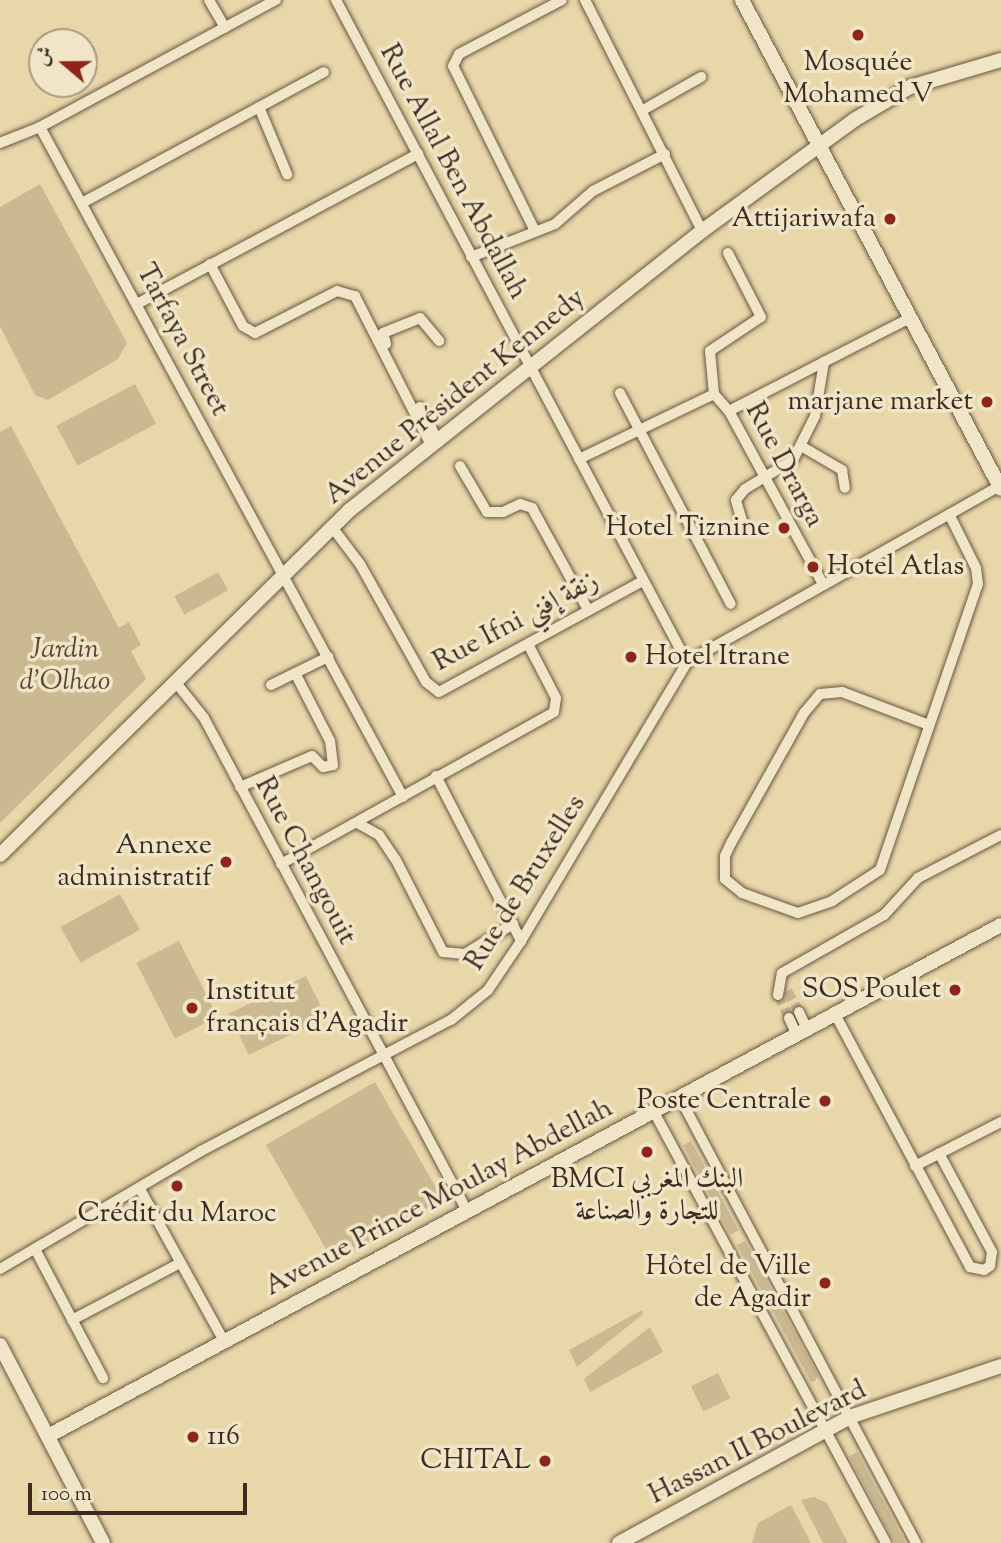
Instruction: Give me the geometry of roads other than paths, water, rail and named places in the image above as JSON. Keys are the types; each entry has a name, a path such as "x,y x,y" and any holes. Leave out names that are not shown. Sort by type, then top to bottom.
{"street":[{"path":"209,0 225,28"},
{"path":"0,143 40,127 276,0"},
{"name":"Rue Allal Ben Abdallah","path":"336,0 687,662"},
{"path":"535,230 453,66 459,54 562,0"},
{"path":"585,0 666,154 702,232"},
{"path":"742,0 812,129 908,319 1000,487"},
{"name":"Avenue Président Kennedy","path":"0,855 177,684 332,527 435,444 702,232 821,147 854,120 910,88 1001,60"},
{"path":"82,203 324,72"},
{"path":"643,110 701,77"},
{"path":"259,107 288,174"},
{"name":"Tarfaya Street","path":"40,127 403,797"},
{"path":"136,304 418,154"},
{"path":"471,257 535,230 555,225 593,191 666,154"},
{"path":"714,394 710,351 761,317 728,253"},
{"path":"210,264 243,326 255,333 337,291 355,296 435,444"},
{"path":"435,444 383,332 421,318 439,341"},
{"path":"729,411 908,319"},
{"path":"744,527 736,500 746,489 766,480 793,460 822,392 824,362"},
{"path":"620,393 731,604"},
{"name":"Rue Drarga","path":"579,459 714,394 729,411 823,584"},
{"path":"801,446 842,470 845,488"},
{"path":"460,466 487,512 503,512 520,504 532,508 588,610"},
{"name":"Rue de Bruxelles","path":"0,1269 201,1151 451,1020 488,990 521,941 687,662 1000,487"},
{"path":"929,725 842,692 820,694 804,713 731,843 725,856 725,879 742,893 798,912 832,901 874,877 889,848 978,584 976,568 949,514"},
{"name":"Rue Ifni زنقة إفني","path":"332,527 360,564 431,689 439,692 455,687 643,581"},
{"path":"281,864 359,824 436,776 554,712 556,698 528,644"},
{"path":"271,685 328,657"},
{"path":"240,787 312,756 323,768 333,765 330,741 295,673"},
{"name":"Rue Changouit","path":"177,684 204,718 381,1055 467,1211"},
{"path":"436,776 521,941"},
{"path":"359,824 379,835 396,860 443,952 465,954 513,924"},
{"path":"781,990 782,973 884,915 918,878 1001,835"},
{"name":"Avenue Prince Moulay Abdellah","path":"48,1436 1001,925"},
{"path":"835,1014 970,1267 984,1270 990,1266 992,1252 939,1153"},
{"path":"794,1015 802,1032"},
{"path":"680,1098 916,1543"},
{"path":"654,1112 886,1543"},
{"path":"915,1166 1001,1122"},
{"path":"140,1189 224,1341"},
{"path":"35,1249 103,1378"},
{"path":"72,1320 180,1263"},
{"path":"0,1345 103,1543"},
{"name":"Hassan II Boulevard","path":"619,1543 850,1417 1001,1366"}],"tunnel":[{"path":"787,991 799,1012"},
{"path":"778,995 789,1018"}],"place":[{"name":"Mosquée Mohamed V","path":"858,35"},
{"name":"Attijariwafa","path":"890,219"},
{"name":"marjane market","path":"987,402"},
{"name":"Hotel Tiznine","path":"784,528"},
{"name":"Hotel Atlas","path":"813,567"},
{"name":"Hotel Itrane","path":"631,657"},
{"name":"Annexe administratif","path":"226,862"},
{"name":"SOS Poulet","path":"955,990"},
{"name":"Institut français d’Agadir","path":"192,1008"},
{"name":"Poste Centrale","path":"825,1101"},
{"name":"BMCI البنك المغربي للتجارة والصناعة","path":"647,1152"},
{"name":"Crédit du Maroc","path":"177,1186"},
{"name":"Hôtel de Ville de Agadir","path":"825,1283"},
{"name":"116","path":"193,1437"},
{"name":"CHITAL","path":"545,1461"}],"park label":[{"name":"Jardin d'Olhao","path":"65,666"}]}
